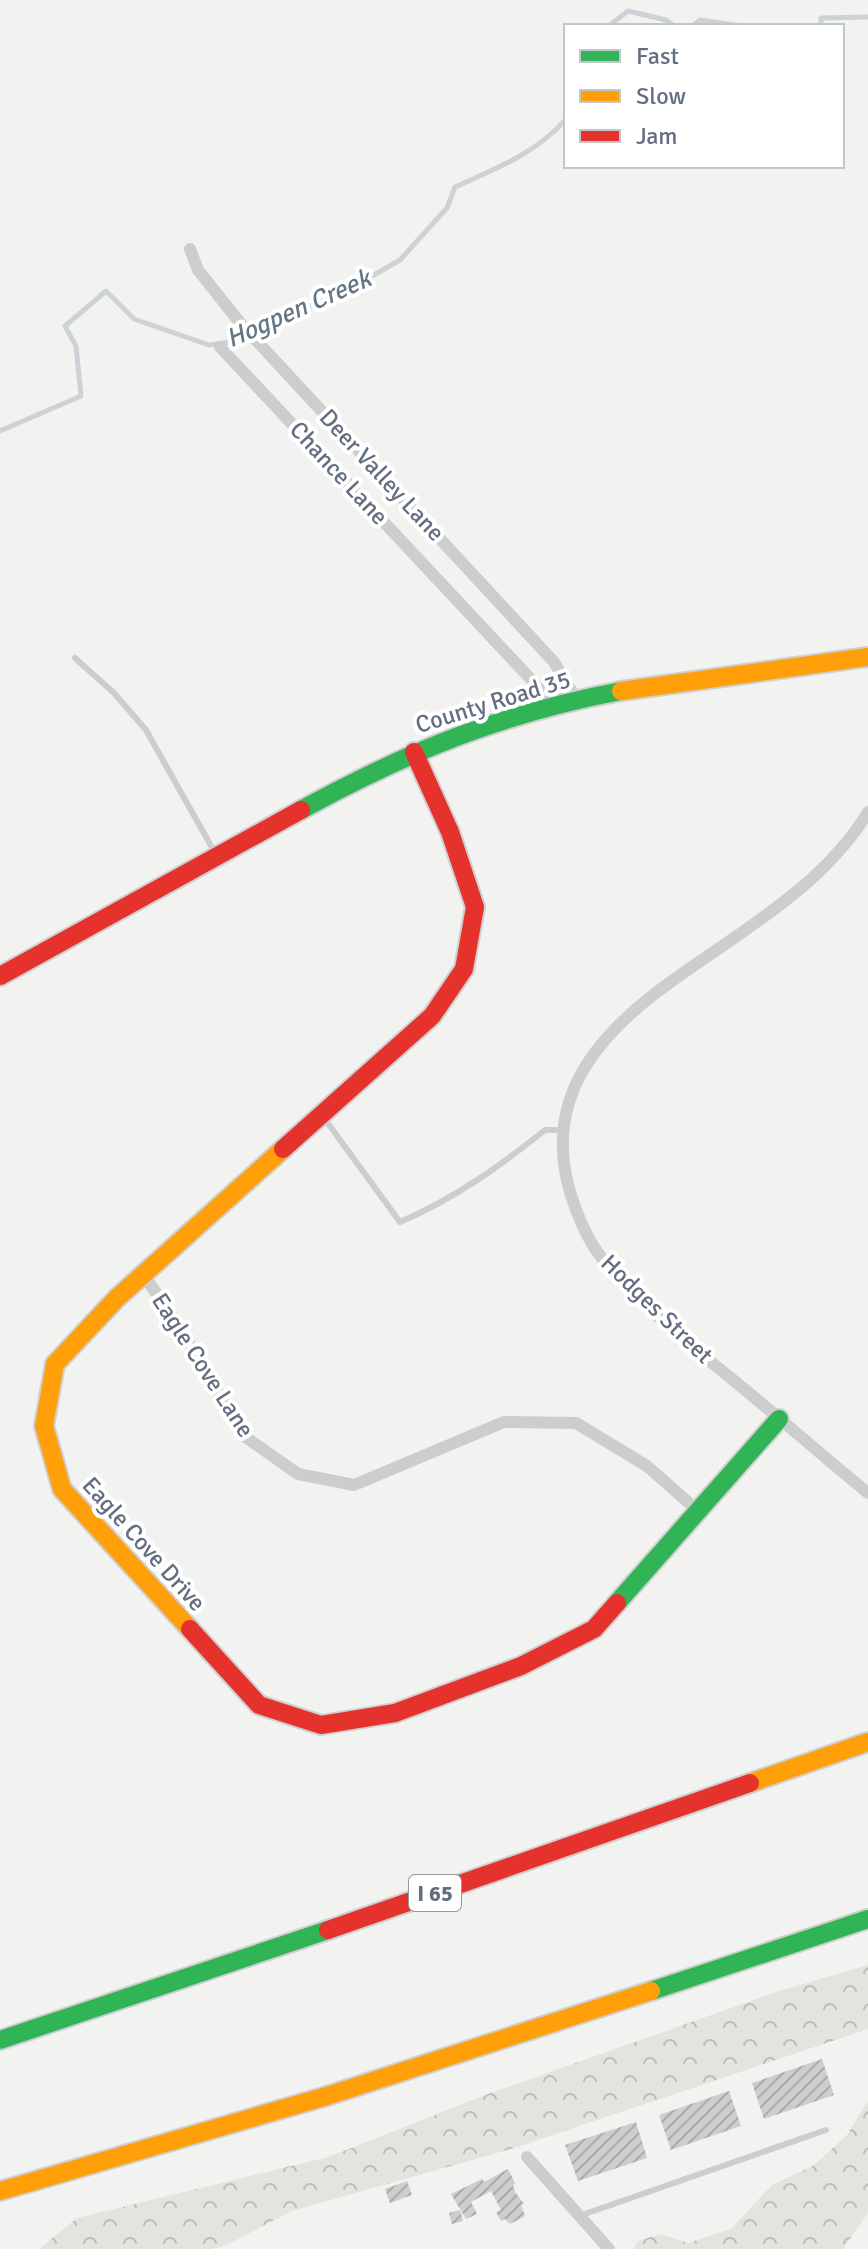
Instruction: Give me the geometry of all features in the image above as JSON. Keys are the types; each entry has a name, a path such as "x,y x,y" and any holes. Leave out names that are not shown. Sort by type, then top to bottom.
{"main road":[{"name":"County Road 35","path":"0,976 370,773 414,752 500,720 577,700 651,686 868,657"},
{"name":"Eagle Cove Drive","path":"414,752 450,832 475,907 464,969 432,1016 143,1274 55,1364 44,1426 62,1489 259,1705 321,1725 395,1713 521,1666 594,1629 779,1419"},
{"name":"I 65","path":"0,2040 263,1953 868,1742"},
{"path":"0,2191 235,2125 868,1919"}],"street":[{"name":"Deer Valley Lane","path":"190,249 198,270 258,344 554,662 577,700"},
{"name":"Chance Lane","path":"220,347 555,705"},
{"name":"Hodges Street","path":"868,812 843,845 801,886 655,994 613,1030 587,1063 568,1103 562,1156 583,1227 595,1248 639,1297 868,1493"},
{"name":"Eagle Cove Lane","path":"143,1274 179,1326 244,1436 298,1474 354,1485 504,1422 576,1423 647,1466 698,1511"},
{"path":"527,2157 609,2249"}],"lane":[{"path":"75,658 114,693 146,730 217,857"},
{"path":"322,1115 400,1222 429,1210 493,1172 545,1130 563,1130"},
{"path":"579,2216 826,2130"}],"green space":[{"path":"868,1965 868,2029 514,2148 292,2211 225,2246 210,2249 39,2249 77,2218 328,2157 488,2094 776,1992"},
{"path":"868,2101 868,2213 843,2249 634,2249 638,2241 660,2234 688,2243 731,2229 772,2185 813,2166 847,2135"}],"building":[{"path":"822,2059 834,2095 764,2119 752,2083"},
{"path":"729,2091 741,2126 671,2150 659,2115"},
{"path":"636,2122 647,2158 578,2181 565,2145"},
{"path":"508,2169 515,2183 515,2192 524,2204 521,2205 525,2216 510,2224 505,2219 501,2221 496,2212 501,2210 491,2191 471,2202 477,2214 466,2219 451,2194"},
{"path":"407,2181 412,2195 390,2203 385,2189"},
{"path":"460,2210 463,2221 452,2224 449,2213"}],"waterway":[{"name":"Hogpen Creek","path":"612,24 628,11 671,24"},
{"name":"Hogpen Creek","path":"821,24 821,18 868,17"},
{"name":"Hogpen Creek","path":"695,24 700,20 728,24"},
{"name":"Hogpen Creek","path":"0,431 81,396 76,346 65,326 106,291 134,319 209,345 237,341 259,332 288,311 315,304 350,289 400,260 447,208 455,187 529,151 564,121"}],"traffic: fast":[{"path":"301,810 418,752 456,737 535,711 621,691"},
{"path":"617,1603 779,1419"},
{"path":"651,1991 868,1919"},
{"path":"0,2040 328,1930"}],"traffic: slow":[{"path":"621,691 868,657"},
{"path":"190,1629 62,1489 44,1426 55,1364 117,1298 283,1149"},
{"path":"750,1783 868,1742"},
{"path":"0,2191 327,2096 651,1991"}],"traffic: jam":[{"path":"283,1149 432,1016 464,969 475,907 450,832 414,752"},
{"path":"0,976 301,810"},
{"path":"190,1629 259,1705 321,1725 395,1713 521,1666 594,1629 617,1603"},
{"path":"328,1930 750,1783"}]}
